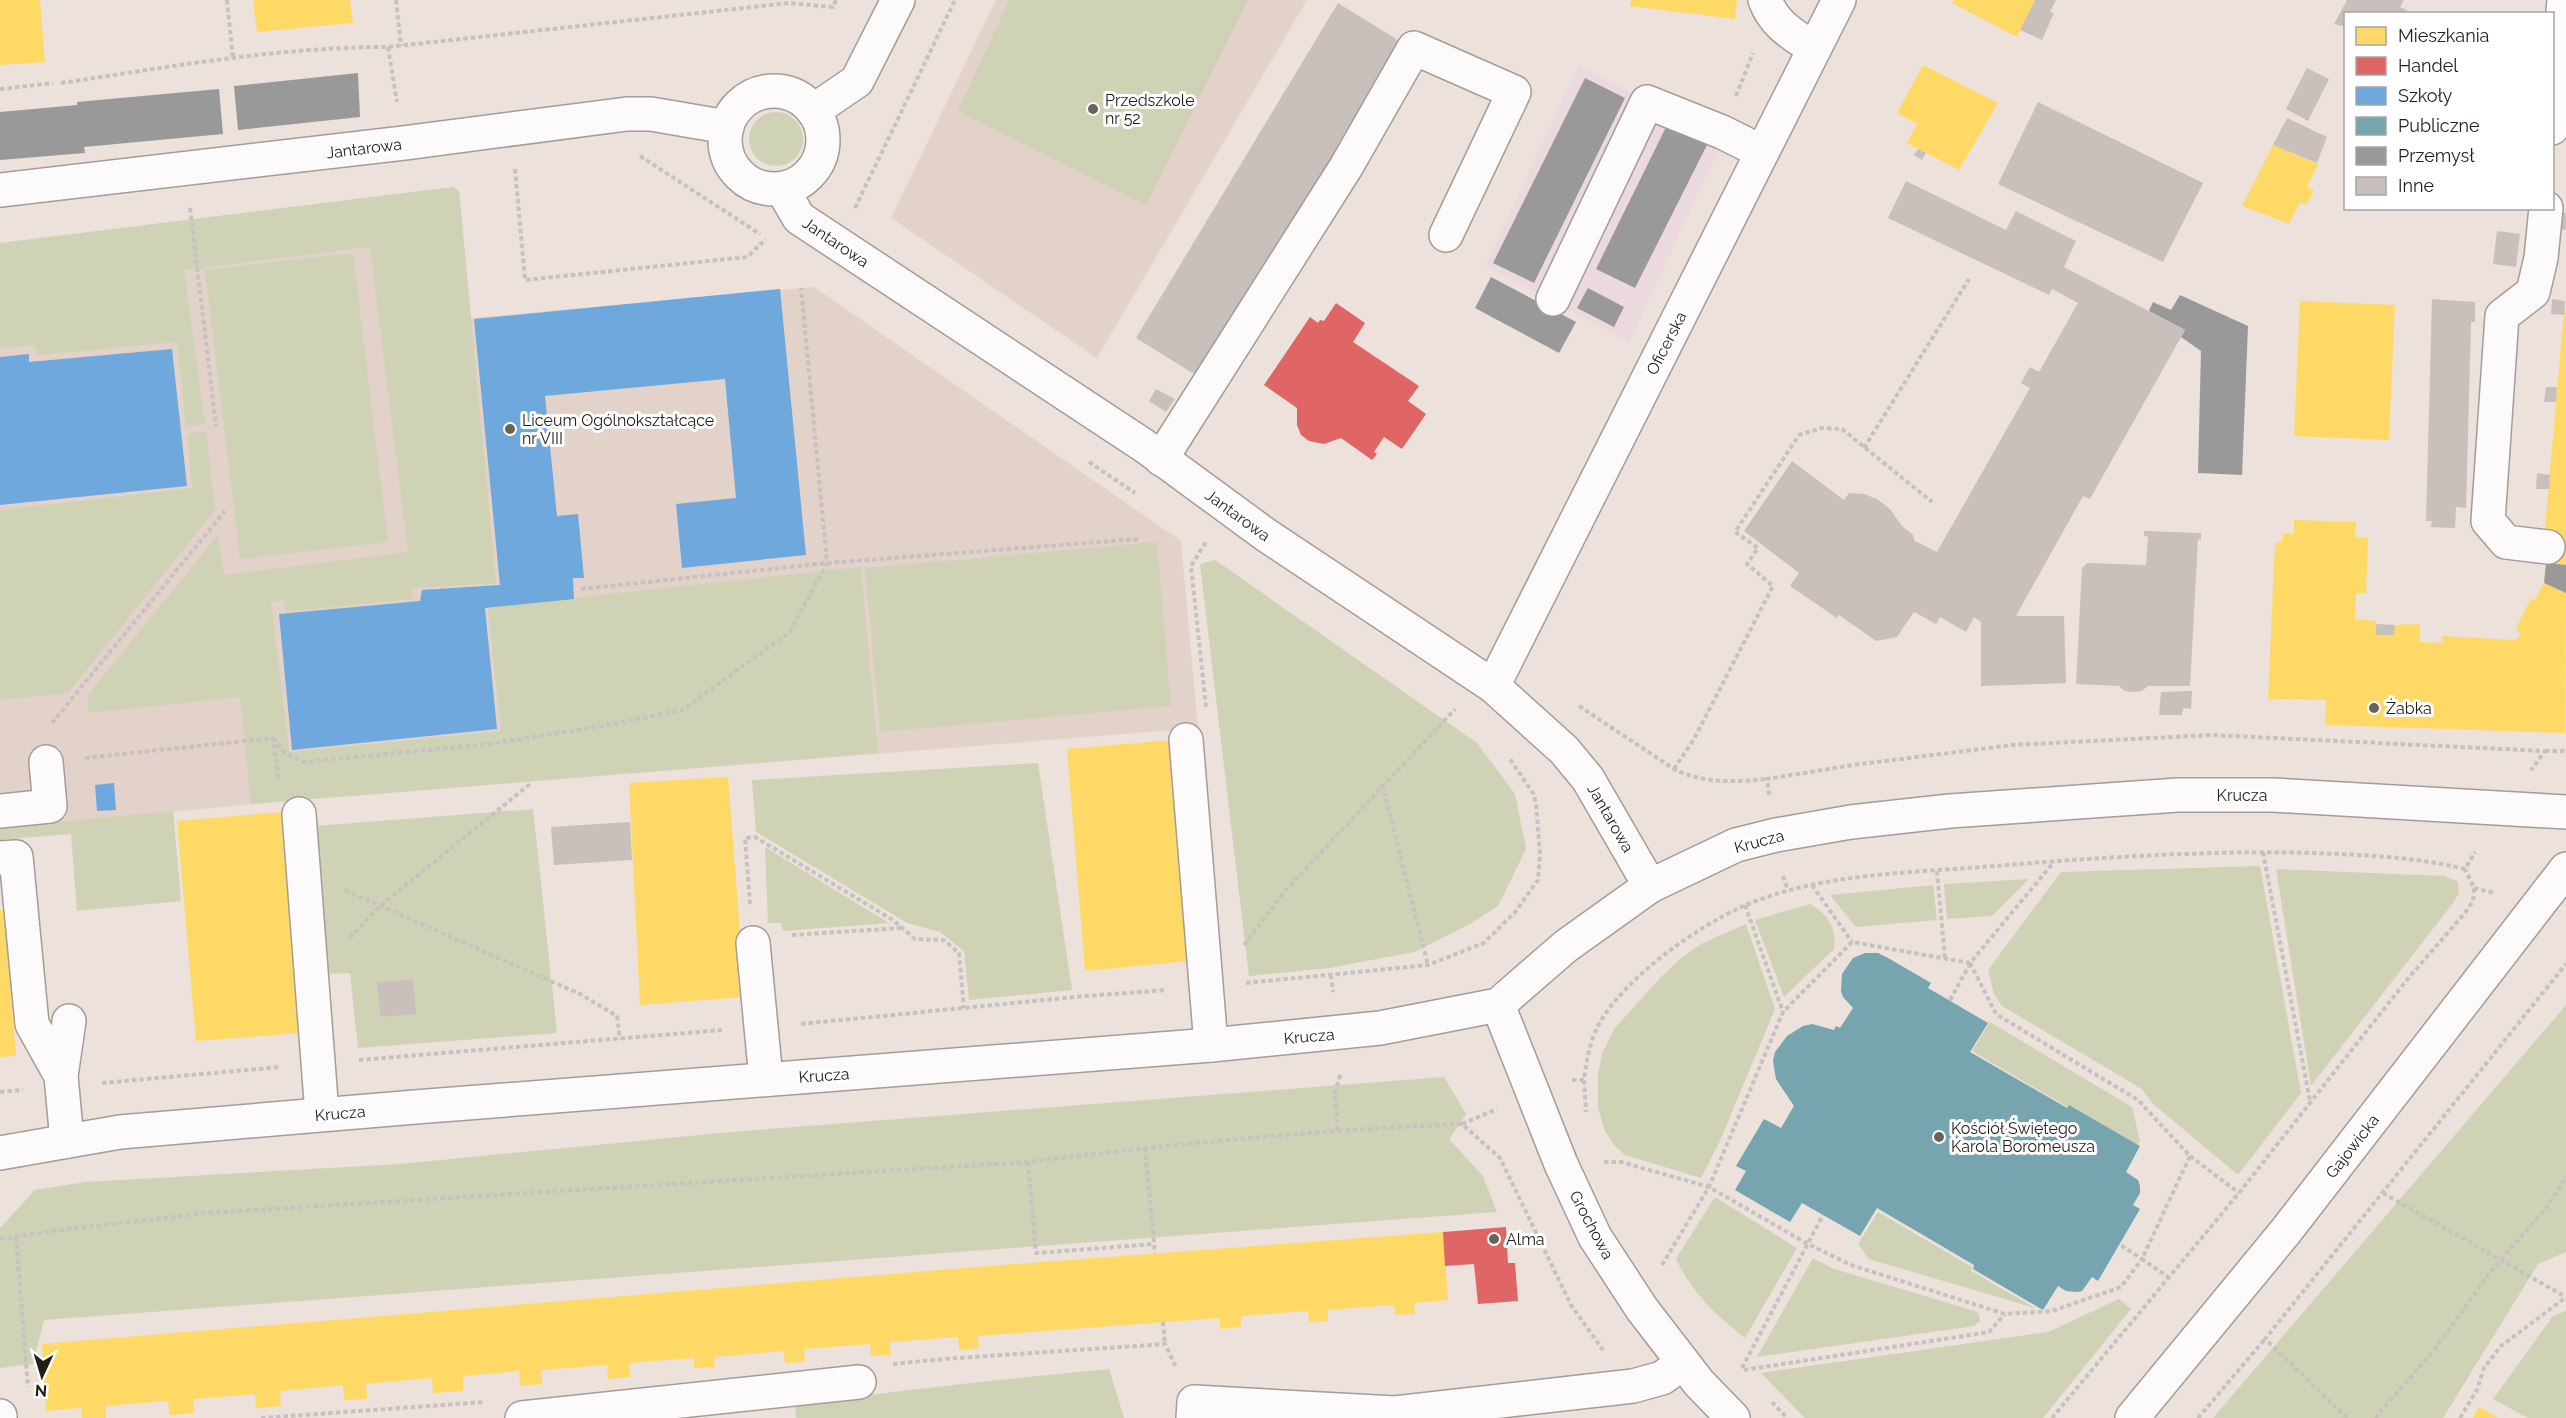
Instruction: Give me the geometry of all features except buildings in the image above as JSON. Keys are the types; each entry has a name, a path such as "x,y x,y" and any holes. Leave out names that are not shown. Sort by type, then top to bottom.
{"street":[{"path":"813,111 857,81 898,0"},
{"path":"1765,0 1770,14 1814,49"},
{"name":"Oficerska","path":"1493,686 1839,0"},
{"path":"2554,116 2564,0"},
{"path":"1161,459 1346,167 1414,48 1514,92 1446,235"},
{"path":"778,90 794,95 809,104 813,111 819,119 823,136 822,154 813,170 799,182 782,189 763,188 746,181 733,167 726,151 727,127 737,108 749,98 762,91 778,90"},
{"path":"1553,299 1647,102 1722,132 1762,152"},
{"name":"Jantarowa","path":"0,190 404,143 627,114 651,114 727,127"},
{"name":"Jantarowa","path":"782,189 799,218 1161,459 1266,536 1493,686 1564,750 1588,779 1650,886"},
{"path":"2546,210 2541,258 2533,292 2502,316 2488,520 2506,542 2548,547"},
{"path":"1186,740 1211,1045"},
{"path":"0,811 50,806 46,762"},
{"name":"Krucza","path":"0,1153 120,1132 1361,1031 1498,1005 1566,946 1650,886 1736,845 1851,822 1950,811 2178,795 2273,795 2566,812"},
{"path":"299,814 322,1114"},
{"path":"0,858 16,857 32,1024 61,1076"},
{"name":"Gajowicka","path":"2132,1418 2286,1231 2566,869"},
{"path":"753,940 766,1079"},
{"name":"Grochowa","path":"1498,1005 1561,1164 1595,1237 1642,1309 1683,1363 1733,1418"},
{"path":"67,1141 61,1076 69,1021"},
{"path":"1193,1418 1194,1402 1430,1414 1633,1386 1662,1378 1683,1363"},
{"path":"522,1418 859,1382"}],"path":[{"path":"227,0 233,59"},
{"path":"396,0 401,46"},
{"path":"61,83 233,59 356,47 401,46 789,3 833,7 836,0"},
{"path":"860,198 955,0"},
{"path":"388,47 398,106"},
{"path":"0,90 53,83"},
{"path":"630,154 638,155 652,163 776,245"},
{"path":"504,170 525,166"},
{"path":"515,168 525,280 747,257 767,238"},
{"path":"189,207 216,426"},
{"path":"1864,447 1969,279"},
{"path":"273,738 285,753 303,762 489,744 603,726 682,710 790,632 827,563 801,288"},
{"path":"1674,769 1694,739 1773,586 1747,564 1758,548 1735,532 1799,435 1822,428 1842,429 1932,502"},
{"path":"1083,457 1140,496"},
{"path":"225,511 45,731 46,762 273,738"},
{"path":"1197,535 1216,548"},
{"path":"581,589 827,563 1139,539"},
{"path":"1570,700 1674,769 1688,776 1731,782 2013,745 2212,735 2566,751"},
{"path":"1446,702 1464,717"},
{"path":"1243,947 1285,891 1382,784 1456,709"},
{"path":"273,738 281,802 299,814"},
{"path":"2529,773 2545,751"},
{"path":"655,1036 1428,965 1484,943 1515,912 1538,880 1540,855 1536,803 1533,793 1508,756"},
{"path":"1767,779 1769,795"},
{"path":"310,980 380,906 530,784"},
{"path":"1382,784 1428,965"},
{"path":"902,928 753,940 745,838 755,837 902,928 915,939 944,940 959,953 964,1008"},
{"path":"2263,852 2310,1102"},
{"path":"1588,1122 1584,1080 1592,1040 1602,1018 1617,1000 1652,964 1696,933 1745,905 1788,890 1881,875 2055,861 2263,852 2363,855 2438,862 2465,869"},
{"path":"2465,869 2475,852"},
{"path":"1950,1000 1970,963 2055,861"},
{"path":"2052,1418 2239,1193 2410,976 2474,901 2474,888 2465,869"},
{"path":"304,871 580,994 617,1016 620,1039"},
{"path":"1937,871 1946,959"},
{"path":"1783,876 1788,890"},
{"path":"1812,885 1852,942 1970,963"},
{"path":"2474,888 2494,893"},
{"path":"1745,905 1783,1012"},
{"path":"1662,1265 1709,1187 1783,1012 1852,942"},
{"path":"1970,963 1996,1014 2138,1100 2190,1156 2239,1193"},
{"path":"2198,1418 2265,1339 2566,964"},
{"path":"1331,975 1333,994"},
{"path":"1338,1131 1335,1092 1341,1071"},
{"path":"1572,1080 1584,1080"},
{"path":"0,1239 206,1213 1028,1162 1145,1148 1338,1131 1462,1124 1507,1105"},
{"path":"1462,1124 1500,1158 1571,1305 1614,1366 1633,1386"},
{"path":"1145,1148 1155,1253"},
{"path":"1603,1172 1598,1162 1621,1162 1709,1187 1808,1244 1851,1265 2005,1314 2052,1311 2121,1287 2142,1259 2190,1156"},
{"path":"1028,1162 1036,1253 1154,1244"},
{"path":"2374,1418 2434,1350 2464,1306 2547,1207 2566,1178"},
{"path":"2383,1193 2566,1297 2501,1346 2484,1368 2477,1390 2460,1418"},
{"path":"1740,1371 1822,1215"},
{"path":"16,1237 28,1392"},
{"path":"2119,1244 2168,1278"},
{"path":"1656,1256 1668,1274"},
{"path":"1740,1371 1989,1332 2005,1314"},
{"path":"1163,1322 1165,1344"},
{"path":"2265,1339 2347,1418"},
{"path":"1734,1362 1748,1379"},
{"path":"1764,1395 1788,1418"}],"shaded area":[{"name":"Przedszkole nr 52","path":"996,0 1307,0 1097,358 891,218"},
{"path":"1579,65 1723,140 1629,342 1485,266"},
{"name":"Liceum Ogólnokształcące nr VIII","path":"459,191 471,318 814,287 1181,541 1198,728 290,801 0,827 0,243"}],"green space":[{"path":"1009,0 1248,0 1146,205 958,111"},
{"path":"776,112 786,114 795,120 801,129 803,139 801,149 795,158 786,164 776,166 766,164 757,158 751,149 749,139 751,129 757,120 766,114"},
{"path":"453,187 459,191 496,583 412,588 413,599 286,612 284,600 271,602 289,752 501,731 488,607 861,567 878,753 251,804 240,697 88,713 88,695 218,535 224,575 408,552 370,247 184,270 205,424 186,427 177,342 37,355 36,345 0,348 0,243"},
{"path":"353,253 388,542 240,559 205,270"},
{"path":"206,431 215,510 68,693 0,700 0,510 192,488 187,434"},
{"path":"1157,542 1171,706 880,732 865,568"},
{"path":"1215,560 1477,743 1515,794 1526,849 1498,906 1470,924 1414,952 1329,968 1249,976 1200,564"},
{"path":"1038,763 1072,990 969,1000 964,951 940,932 907,923 756,832 752,780"},
{"path":"533,809 557,1033 358,1048 350,973 327,974 316,826"},
{"path":"173,811 181,901 77,911 71,834 0,840 0,827"},
{"path":"765,847 889,923 783,931 781,923 768,923"},
{"path":"2260,866 2301,1093 2238,1175 2152,1103 2142,1089 2002,1006 1994,994 1988,970 2061,872"},
{"path":"2276,869 2444,876 2458,882 2459,893 2453,903 2311,1086"},
{"path":"2029,879 1992,916 1947,919 1944,884"},
{"path":"1933,885 1937,920 1856,927 1830,895"},
{"path":"1810,904 1822,912 1830,922 1835,941 1834,949 1784,997 1755,920"},
{"path":"1746,924 1775,1009 1719,1143 1701,1178 1625,1155 1614,1145 1605,1131 1598,1108 1598,1075 1602,1054 1614,1029 1681,958 1703,943"},
{"path":"2566,1005 2566,1252 2538,1264 2443,1418 2213,1418"},
{"path":"1990,1022 2132,1107 2140,1141 2137,1144 2069,1105 2067,1107 1972,1051"},
{"path":"1444,1077 1466,1114 1449,1139 1483,1176 1497,1212 44,1320 33,1364 0,1368 0,1228 35,1190 86,1182 400,1164 731,1132"},
{"path":"1715,1197 1797,1248 1745,1338 1706,1303 1690,1283 1676,1259"},
{"path":"1878,1212 1972,1267 1971,1271 2035,1308 1869,1259 1858,1244"},
{"path":"1813,1258 1834,1269 1975,1311 1979,1314 1980,1321 1974,1326 1757,1357"},
{"path":"2119,1299 2131,1309 2043,1418 1805,1418 1761,1373 2048,1332"},
{"path":"2566,1311 2566,1418 2528,1418 2493,1399 2553,1316"},
{"path":"1109,1369 1124,1418 796,1418 795,1405 873,1394"}],"place":[{"name":"Przedszkole nr 52","path":"1093,109"},
{"name":"Liceum Ogólnokształcące nr VIII","path":"510,429"},
{"name":"Żabka","path":"2374,708"},
{"name":"Kościół Świętego Karola Boromeusza","path":"1939,1137"},
{"name":"Alma","path":"1494,1239"}]}
